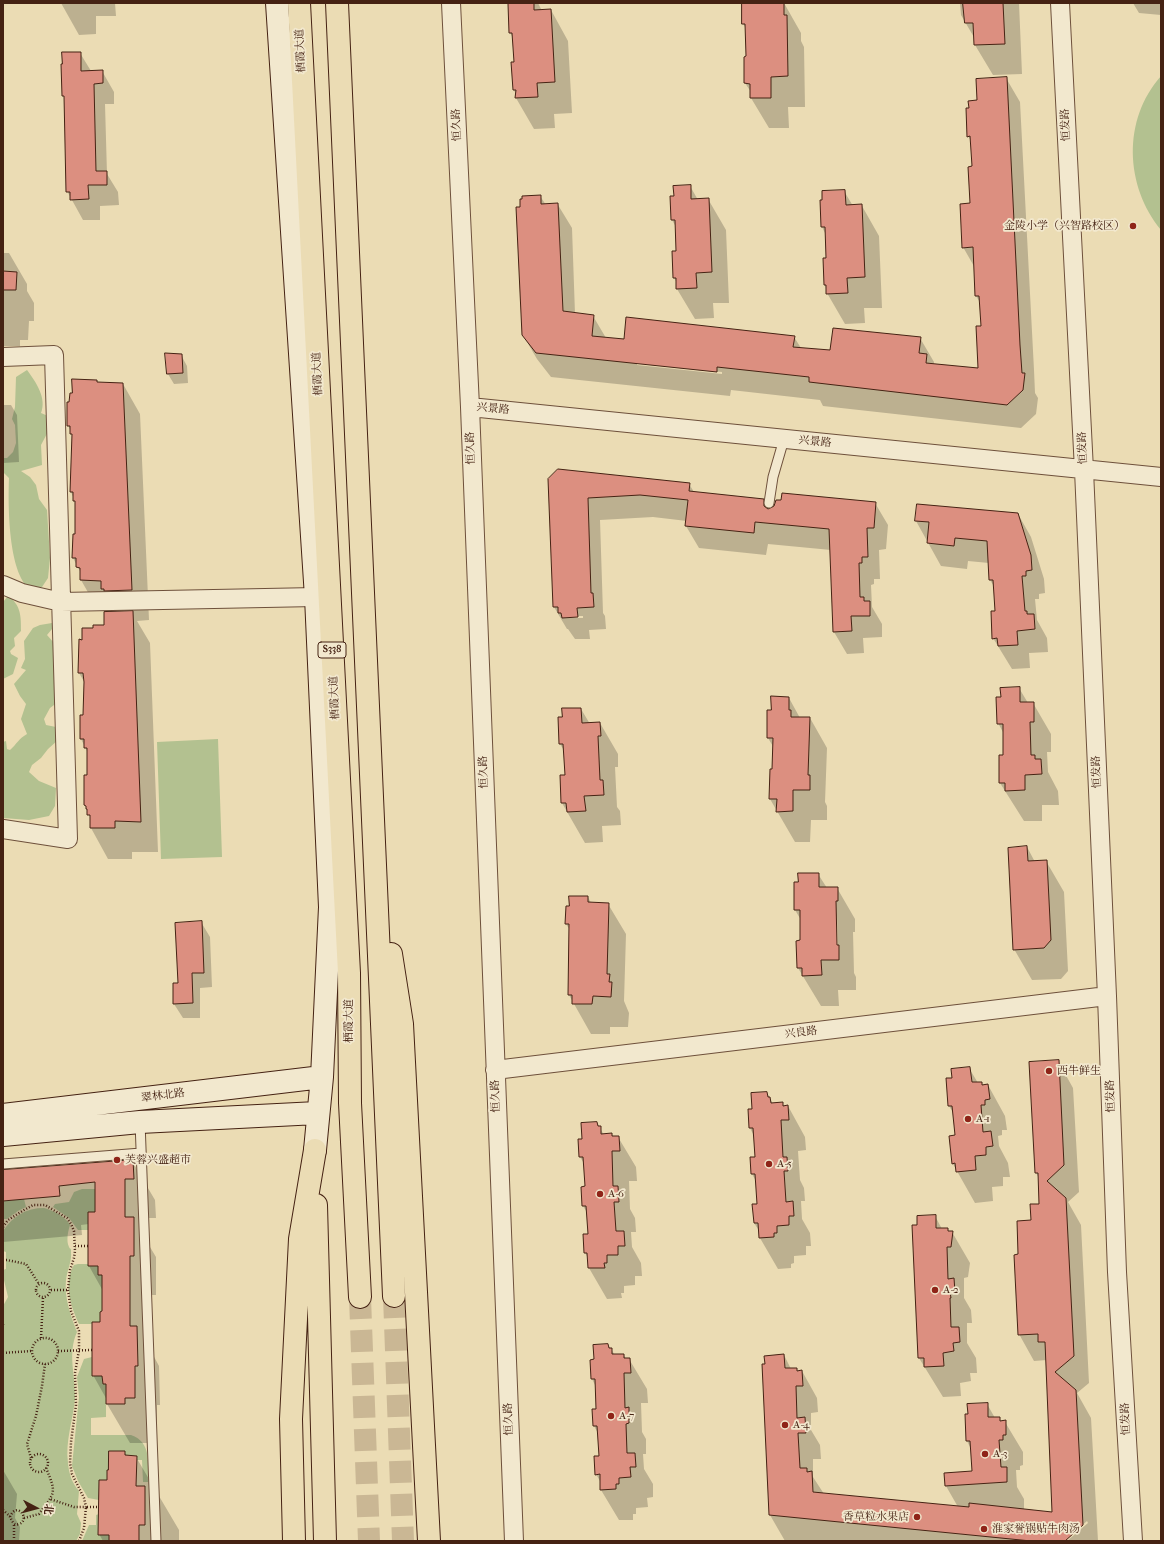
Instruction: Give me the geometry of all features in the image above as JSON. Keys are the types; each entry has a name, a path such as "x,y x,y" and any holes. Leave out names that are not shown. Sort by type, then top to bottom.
{"main road":[{"name":"栖霞大道","path":"299,3 349,973 350,1103 360,1297"},
{"path":"337,3 394,1296"},
{"path":"374,834 402,1024 428,1541"},
{"path":"294,1541 291,1403 300,1239 315,1150"},
{"path":"315,1150 325,1541"}],"street":[{"path":"277,3 316,597 330,907 322,1076 315,1150"},
{"name":"恒久路","path":"451,3 470,407 514,1541"},
{"name":"恒发路","path":"1060,3 1084,470 1108,996 1118,1272 1133,1541"},
{"path":"3,357 54,355 68,839 3,830"},
{"name":"兴景路","path":"470,407 1161,477"},
{"path":"3,585 22,593 62,602 316,597"},
{"name":"兴良路","path":"495,1070 1108,996"},
{"name":"翠林北路","path":"3,1114 322,1076"},
{"path":"3,1135 140,1122 318,1112"}],"lane":[{"path":"769,503 773,477 784,439"},
{"path":"140,1122 156,1541"},
{"path":"3,1164 141,1153"}],"path":[{"path":"3,1227 8,1220 33,1205 45,1205 67,1218 74,1231 74,1258 69,1276 68,1290 71,1311 79,1331 79,1350 75,1373 77,1396 70,1463 72,1474 84,1498 86,1507 84,1528 79,1541"},
{"path":"75,1246 88,1246"},
{"path":"3,1260 26,1264 39,1284"},
{"path":"39,1284 47,1284 50,1290 47,1297 43,1298"},
{"path":"39,1284 36,1286 36,1294 43,1298"},
{"path":"50,1290 68,1290"},
{"path":"41,1338 43,1298"},
{"path":"41,1338 53,1340 57,1345 58,1350 54,1361 45,1364 37,1362 31,1351 36,1340 41,1338"},
{"path":"58,1350 92,1350"},
{"path":"3,1353 31,1351"},
{"path":"45,1364 36,1416 27,1444 31,1458 30,1463 34,1471 38,1472 46,1468"},
{"path":"14,1524 19,1524 24,1518 39,1514 52,1496 53,1485 46,1468 47,1464 44,1456 39,1454 31,1458"},
{"path":"50,1498 74,1507 99,1507"},
{"path":"3,1510 14,1524 14,1541"},
{"path":"10,1517 15,1511 20,1511 24,1518"}],"green space":[{"path":"1161,76 1161,230 1149,213 1140,194 1135,174 1133,153 1134,132 1139,112 1148,93"},
{"path":"27,370 40,390 43,402 41,413 48,416 50,428 41,445 42,465 21,471 30,477 36,485 39,499 47,510 50,558 48,578 42,587 30,589 23,581 17,569 13,554 9,520 9,478 3,472 3,458 7,458 13,452 16,443 15,425 12,419 15,407 16,377"},
{"path":"8,596 16,603 18,607 21,631 14,638 15,646 10,651 11,654 18,658 13,674 3,679 3,602"},
{"path":"52,623 52,629 47,635 54,643 58,702 50,708 44,719 46,725 56,727 58,740 32,765 29,772 39,781 56,788 55,806 49,816 29,820 3,818 3,742 6,741 7,749 10,750 27,734 21,719 26,704 14,684 26,670 21,668 25,659 24,641 33,628"},
{"path":"218,739 222,857 161,859 157,742"},
{"path":"82,1189 97,1189 95,1212 88,1212 88,1230 78,1230 69,1218 53,1207 55,1204 69,1202 74,1192"},
{"path":"24,1199 26,1207 7,1219 4,1219 3,1201"},
{"path":"44,1208 59,1214 66,1219 70,1225 67,1239 68,1245 71,1249 71,1255 66,1280 66,1293 68,1307 77,1332 74,1340 72,1357 75,1399 68,1439 67,1455 70,1475 74,1485 79,1491 77,1514 81,1523 80,1534 76,1541 3,1541 3,1306 8,1297 3,1276 3,1270 6,1269 6,1252 3,1251 3,1231 11,1221 20,1214 31,1209"},
{"path":"74,1265 98,1266 102,1275 102,1311 100,1312 100,1322 92,1322 92,1324 79,1324 73,1310 69,1295 69,1279"},
{"path":"92,1357 92,1376 102,1376 103,1384 106,1384 106,1417 91,1418 91,1435 131,1435 138,1438 146,1448 148,1461 148,1482 143,1482 142,1460 137,1460 137,1456 125,1455 125,1451 109,1451 107,1480 99,1480 99,1500 88,1498 78,1481 72,1466 79,1397 77,1377 84,1359"},
{"path":"99,1514 109,1535 109,1541 82,1541 89,1525 96,1525 96,1515"}],"building":[{"path":"534,3 534,10 551,9 555,82 537,83 538,97 515,98 516,90 513,90 511,62 514,62 512,33 509,33 508,4"},
{"path":"742,3 784,3 784,15 787,15 788,76 771,77 771,98 750,98 750,84 744,83 744,57 746,56 745,24 742,24"},
{"path":"963,3 1003,3 1005,44 974,45 973,23 965,23"},
{"path":"62,52 81,52 81,71 103,70 103,83 94,84 96,171 107,171 107,185 88,185 89,199 70,200 70,192 66,192 64,96 62,96 61,64"},
{"path":"1007,77 1020,345 1022,373 1025,373 1023,390 1007,405 809,382 809,377 717,367 717,372 536,353 522,335 516,207 520,207 520,199 522,199 522,196 541,195 541,204 558,203 563,311 594,315 592,336 624,339 626,317 795,336 793,347 830,350 833,328 921,337 919,353 927,354 926,363 978,368 976,326 981,326 979,296 975,296 973,247 962,248 960,204 970,203 968,167 972,166 970,136 967,137 966,108 969,108 968,101 977,100 976,79"},
{"path":"691,185 691,199 709,198 712,272 696,273 697,288 676,289 676,278 673,278 672,251 676,251 675,220 671,220 670,196 674,196 673,186"},
{"path":"845,190 846,205 862,204 865,277 847,278 848,293 826,294 826,285 824,285 823,258 826,258 825,227 821,227 820,200 822,200 822,191"},
{"path":"3,271 17,272 16,290 3,290"},
{"path":"165,353 182,354 183,373 167,374"},
{"path":"72,379 123,383 132,590 104,591 104,589 101,589 101,581 80,580 80,568 76,567 76,558 72,558 73,534 75,534 75,501 73,501 73,492 70,492 72,434 70,434 70,426 67,426 67,402 69,402 70,393 72,393"},
{"path":"558,469 690,483 689,491 764,499 764,506 768,509 774,506 776,500 781,500 782,493 876,502 874,528 867,528 868,557 862,557 862,563 859,563 860,597 864,597 864,601 870,601 870,616 851,616 852,631 833,632 829,529 755,522 754,533 685,526 688,500 640,495 588,498 591,593 593,593 594,607 577,608 578,617 562,618 561,613 558,613 558,607 553,607 548,479"},
{"path":"917,504 1018,513 1031,555 1032,570 1026,571 1026,576 1022,576 1025,611 1027,611 1027,614 1034,614 1035,629 1017,631 1018,645 998,646 997,638 992,639 991,611 995,611 993,580 989,580 987,541 955,538 954,546 927,543 929,522 915,521"},
{"path":"133,611 141,822 115,821 115,828 90,828 90,815 87,815 87,809 84,805 84,775 87,775 87,748 84,748 84,739 80,739 80,715 83,715 84,682 83,673 78,673 79,639 82,640 82,628 93,628 93,625 104,625 104,612"},
{"path":"1020,687 1020,702 1034,702 1034,722 1030,722 1031,755 1035,755 1035,759 1041,759 1042,774 1025,775 1025,790 1005,791 1005,783 999,783 999,755 1003,755 1003,724 997,724 996,697 1001,697 1000,688"},
{"path":"771,696 789,697 789,710 791,710 791,717 810,717 808,775 810,775 810,790 793,790 793,811 776,812 777,799 769,799 773,738 767,738 767,710 771,710"},
{"path":"562,708 581,708 582,723 600,722 601,736 598,736 600,780 603,780 604,795 584,796 586,811 567,812 566,803 561,803 560,775 565,775 563,744 559,744 558,717 562,717"},
{"path":"1027,846 1028,861 1047,860 1051,940 1044,948 1013,950 1008,848"},
{"path":"798,873 819,873 819,887 838,887 838,901 836,901 837,945 839,945 839,960 821,960 822,975 802,976 802,968 797,968 796,941 800,940 800,910 794,910 794,882 798,882"},
{"path":"569,896 588,896 588,902 609,903 607,974 610,974 609,982 612,982 611,997 593,996 592,1004 572,1004 572,995 568,995 569,924 565,924 566,906 569,906"},
{"path":"202,921 204,973 192,973 193,1003 173,1004 173,983 178,983 175,923"},
{"path":"1059,1060 1064,1165 1047,1181 1066,1198 1074,1356 1055,1372 1076,1390 1083,1525 1065,1541 1031,1541 769,1515 762,1364 765,1364 764,1356 784,1354 785,1368 797,1368 797,1371 802,1370 803,1386 796,1386 797,1418 805,1417 806,1433 798,1433 800,1468 807,1468 807,1472 812,1471 813,1492 969,1507 969,1503 1052,1512 1045,1342 1038,1342 1038,1334 1018,1335 1014,1255 1018,1254 1017,1221 1031,1220 1030,1204 1039,1204 1038,1173 1035,1173 1029,1062"},
{"name":"A-1","path":"970,1067 972,1082 982,1082 982,1085 988,1084 990,1099 985,1100 985,1105 981,1105 983,1132 991,1131 993,1146 986,1147 986,1155 975,1156 976,1170 956,1172 955,1163 952,1164 949,1136 955,1135 952,1106 948,1106 946,1078 952,1078 951,1069"},
{"name":"A-5","path":"767,1092 771,1103 783,1102 783,1106 788,1105 789,1120 781,1120 783,1157 787,1157 788,1171 784,1171 786,1202 793,1201 794,1216 789,1216 789,1225 777,1226 777,1233 774,1233 774,1237 759,1238 758,1223 754,1223 752,1204 757,1204 755,1174 751,1174 750,1157 755,1157 753,1128 749,1128 748,1109 752,1109 751,1093"},
{"name":"A-6","path":"597,1122 598,1126 601,1126 601,1134 612,1133 612,1136 619,1136 620,1151 612,1151 613,1186 618,1186 619,1202 614,1202 616,1231 624,1231 625,1246 618,1246 618,1255 607,1255 607,1263 604,1263 605,1268 588,1268 587,1253 584,1253 583,1234 588,1234 586,1206 582,1206 581,1187 585,1186 583,1157 579,1157 578,1139 582,1139 581,1123"},
{"path":"133,1160 134,1179 125,1179 125,1217 134,1217 134,1256 130,1256 130,1326 137,1326 138,1366 135,1366 135,1398 125,1398 125,1404 106,1404 106,1384 103,1384 102,1376 92,1376 92,1322 100,1322 100,1312 102,1311 102,1275 98,1275 98,1266 88,1266 88,1212 95,1212 95,1182 59,1186 60,1196 3,1201 3,1170"},
{"name":"A-2","path":"936,1215 936,1228 948,1228 948,1231 953,1231 951,1247 947,1247 948,1279 954,1278 955,1292 950,1292 951,1327 959,1327 960,1342 953,1343 954,1351 943,1353 944,1366 924,1367 924,1358 918,1358 912,1225 917,1225 917,1216"},
{"name":"A-7","path":"608,1344 609,1348 612,1348 612,1354 624,1354 624,1358 630,1358 631,1373 624,1373 625,1408 629,1407 629,1423 626,1424 627,1453 635,1453 636,1467 630,1467 631,1477 619,1478 619,1484 616,1484 616,1489 600,1490 600,1474 595,1475 594,1456 599,1456 597,1426 593,1426 592,1409 596,1409 595,1379 591,1379 590,1360 594,1359 593,1345"},
{"name":"A-3","path":"988,1403 988,1417 1000,1417 1000,1421 1006,1420 1006,1435 1003,1435 1003,1440 999,1440 1001,1467 1007,1467 1007,1482 945,1486 944,1473 972,1471 970,1441 966,1441 965,1414 968,1414 967,1404"},
{"path":"109,1451 125,1451 125,1455 137,1456 136,1486 145,1486 145,1525 139,1525 139,1541 109,1541 109,1535 98,1535 99,1480 107,1480"}],"tunnel":[{"path":"394,1296 403,1541"},
{"path":"360,1297 369,1541"}],"place":[{"name":"金陵小学（兴智路校区）","path":"1133,226"},
{"name":"西牛鲜生","path":"1049,1071"},
{"name":"A-1","path":"968,1119"},
{"name":"芙蓉兴盛超市","path":"117,1160"},
{"name":"A-5","path":"769,1164"},
{"name":"A-6","path":"600,1194"},
{"name":"A-2","path":"935,1290"},
{"name":"A-7","path":"611,1416"},
{"name":"A-4","path":"785,1425"},
{"name":"A-3","path":"985,1454"},
{"name":"香草粒水果店","path":"917,1517"},
{"name":"淮家誉锅贴牛肉汤","path":"984,1529"}]}
